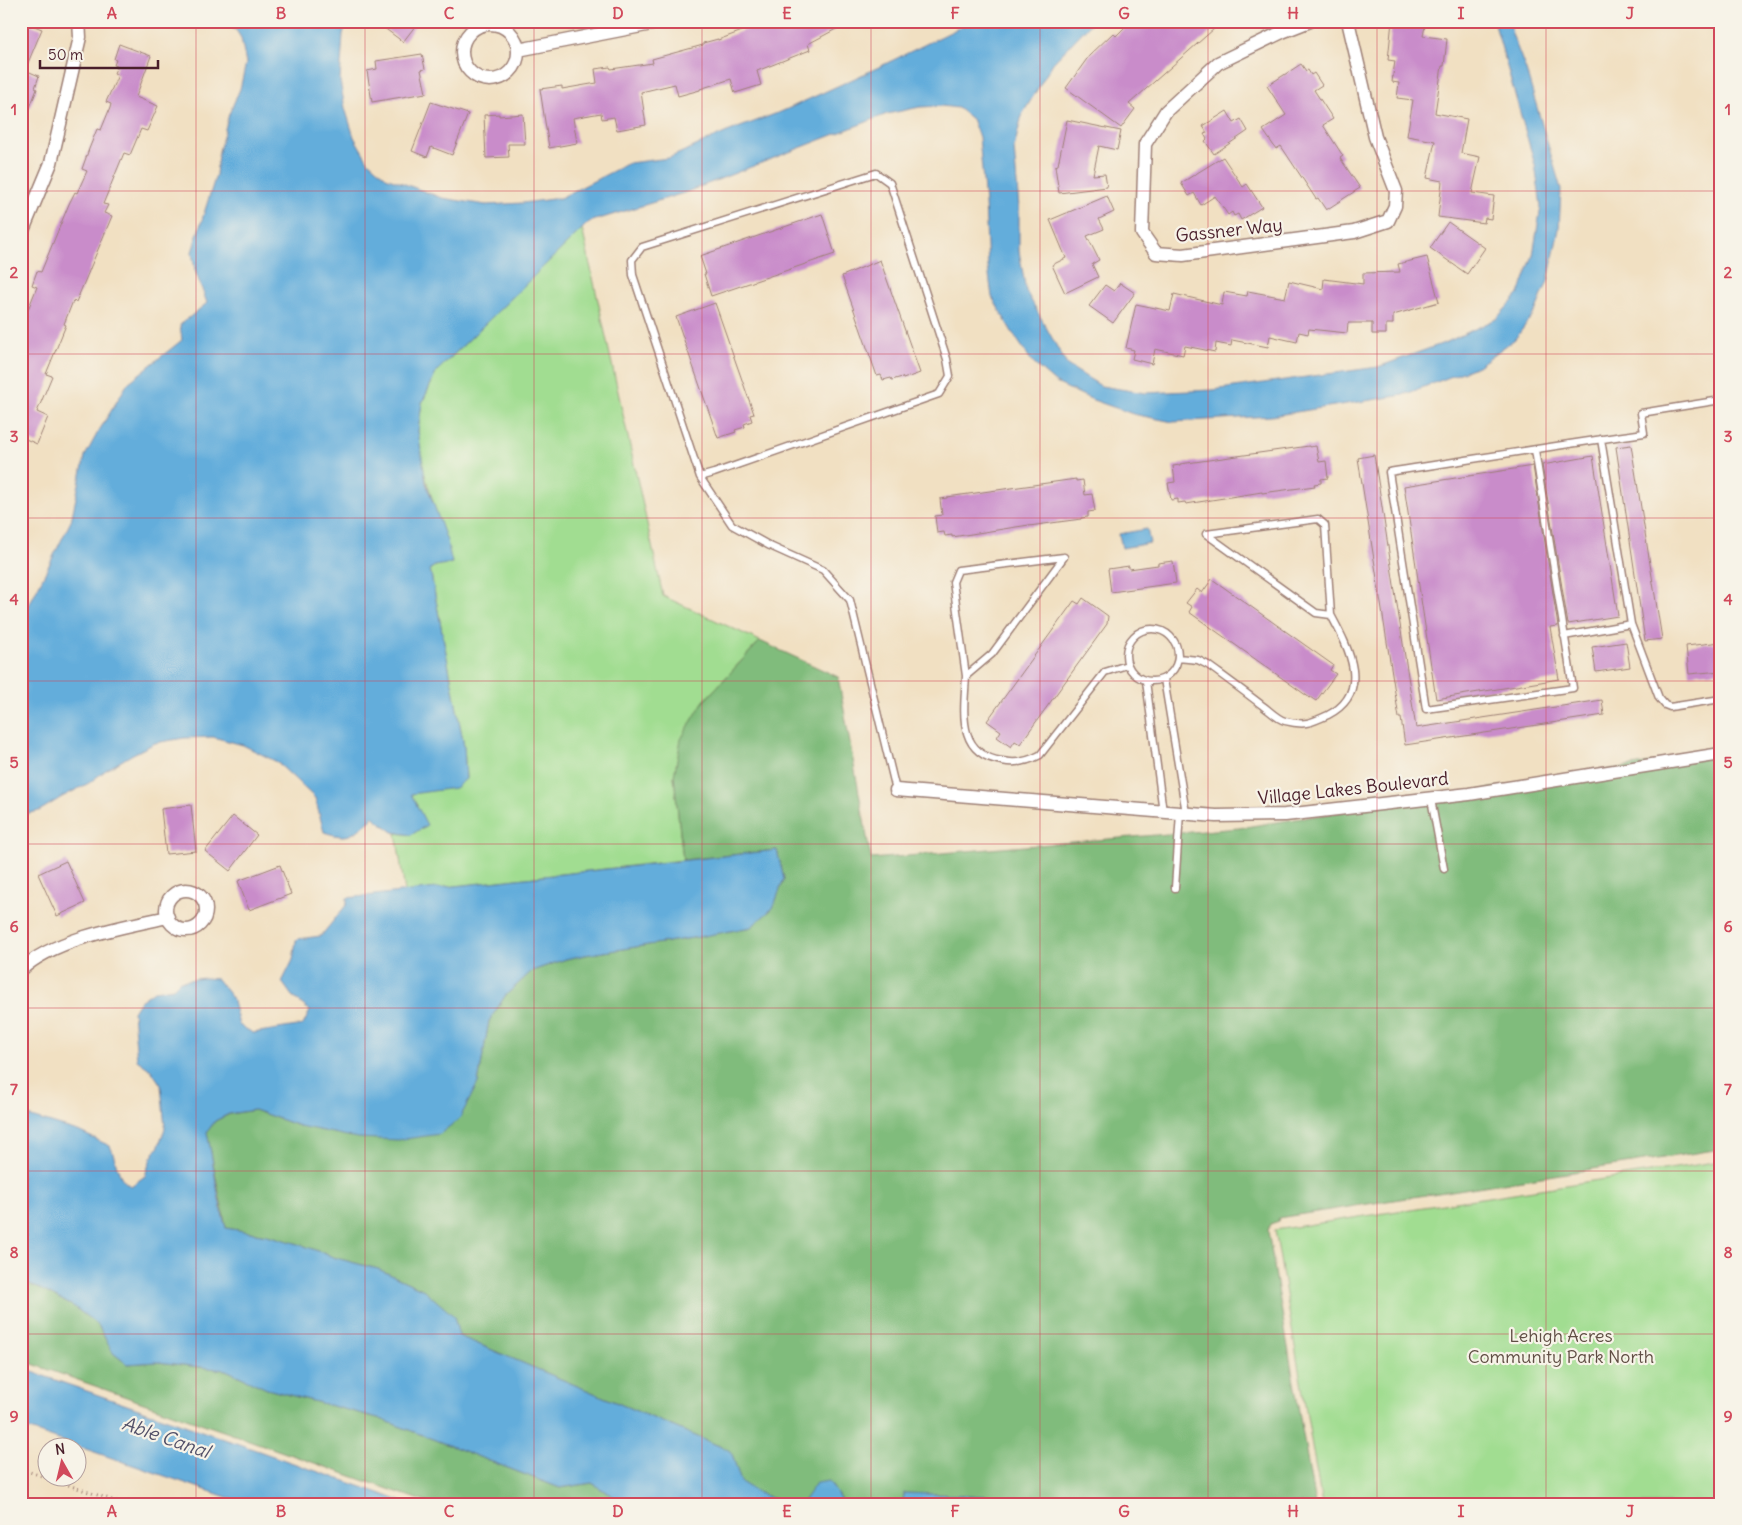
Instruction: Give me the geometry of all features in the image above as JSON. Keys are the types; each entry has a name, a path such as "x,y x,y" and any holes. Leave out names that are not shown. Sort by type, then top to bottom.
{"street":[{"path":"21,235 51,163 80,37 79,21"},
{"path":"518,50 667,21"},
{"name":"Gassner Way","path":"1310,21 1282,32 1218,63 1166,112 1145,144 1142,233 1156,253 1192,254 1354,232 1388,220 1395,206 1396,191 1376,138 1348,21"},
{"path":"492,24 502,27 510,33 518,50 517,60 506,75 487,80 471,73 465,65 462,56 464,40 470,32 478,27 492,24"},
{"name":"Village Lakes Boulevard","path":"896,790 1216,816 1285,815 1431,799 1721,754"},
{"path":"21,970 49,950 98,932 168,916"}],"lane":[{"path":"700,477 939,394 950,376 947,359 890,183 876,173 642,247 632,260 633,275 700,477 732,525 770,546 823,570 850,600 896,790"},
{"path":"1534,450 1572,688 1426,709 1389,472 1644,433 1641,413 1721,400"},
{"path":"1601,439 1631,624 1659,698 1665,705 1670,707 1721,698"},
{"path":"1178,658 1198,660 1208,665 1283,721 1311,724 1335,711 1346,700 1353,684 1353,668 1348,648 1331,615 1325,525 1322,520 1318,518 1206,534 1316,613 1331,615"},
{"path":"966,676 992,654 1064,557 958,570 953,582 966,676 964,711 966,733 972,746 989,760 1011,763 1028,762 1040,755 1105,672 1127,664"},
{"path":"1564,636 1631,624"},
{"path":"1153,629 1169,635 1175,642 1178,658 1176,667 1171,674 1164,679 1146,681 1138,678 1132,672 1127,664 1126,656 1130,640 1144,630 1153,629"},
{"path":"1164,679 1183,813 1176,888"},
{"path":"1146,681 1164,812"},
{"path":"1431,799 1444,869"}],"path":[{"path":"21,1469 124,1504"}],"green space":[{"path":"582,228 663,596 760,641 703,702 674,776 683,860 405,892 396,833 411,835 417,806 410,794 466,778 464,746 430,569 435,566 452,563 423,469 418,431 422,403 437,371"},
{"path":"760,641 838,677 871,859 1239,828 1721,752 1721,1149 1278,1218 1279,1221 1270,1224 1268,1231 1315,1504 1062,1504 1018,1497 904,1493 903,1504 843,1504 829,1481 804,1500 804,1504 786,1504 757,1492 740,1482 731,1451 459,1336 453,1316 424,1290 378,1269 336,1258 302,1245 267,1235 226,1228 207,1132 215,1121 230,1114 254,1110 299,1126 478,1083 489,1021 505,996 532,971 566,959 585,955 751,927 773,908 784,879 777,850 683,860 674,776 681,739 703,702"},
{"name":"Lehigh Acres Community Park North","path":"1721,1161 1721,1504 1322,1504 1275,1230"},
{"path":"21,1282 38,1288 73,1306 98,1325 113,1353 127,1364 157,1362 226,1370 267,1389 378,1418 560,1488 592,1483 625,1504 431,1504 21,1360"}],"water":[{"path":"206,21 347,21 343,34 340,81 345,108 354,137 368,161 386,177 442,198 486,205 560,198 629,163 669,158 727,132 783,111 973,21 1093,21 1053,63 1022,115 1014,148 1019,208 1019,251 1026,291 1067,365 1101,386 1145,393 1213,390 1378,367 1447,342 1496,319 1519,294 1533,255 1541,206 1535,165 1494,21 1510,21 1512,34 1526,70 1561,189 1559,229 1548,281 1535,312 1515,339 1478,366 1403,395 1271,416 1173,422 1133,414 1093,400 1056,383 1033,363 992,297 988,267 979,137 972,119 958,108 941,106 920,107 887,114 684,193 589,222 437,371 422,403 418,431 426,483 447,541 452,563 435,566 430,569 464,746 466,779 455,788 411,794 427,825 411,835 393,832 372,816 371,820 359,830 349,835 339,836 324,832 315,798 277,762 243,745 213,737 184,738 155,743 133,754 89,783 39,811 21,815 21,621 71,521 85,456 97,434 128,383 182,340 180,325 207,303 195,270 192,252 216,175 218,155 229,114 240,89 246,63 241,38 236,30 226,25 212,24"},
{"path":"1147,529 1150,543 1122,548 1119,534"},
{"path":"777,850 784,879 773,908 751,927 585,955 566,959 532,971 505,996 489,1021 478,1083 460,1118 440,1134 398,1140 357,1138 299,1126 254,1110 229,1114 215,1121 207,1132 226,1228 267,1235 302,1245 336,1258 378,1269 424,1290 454,1316 459,1336 731,1451 741,1482 757,1492 786,1504 625,1504 592,1483 560,1488 378,1418 267,1389 226,1370 157,1362 127,1364 113,1353 98,1325 73,1306 38,1288 21,1282 21,1114 78,1131 110,1146 122,1179 131,1186 145,1176 165,1128 161,1085 151,1070 137,1060 133,1012 140,1001 154,991 173,988 180,981 204,978 217,979 232,998 239,1025 253,1033 303,1025 310,1011 292,996 282,982 293,960 296,941 298,939 321,936 347,904 347,898"},
{"name":"Able Canal","path":"21,1368 408,1504 247,1504 88,1450 88,1438 53,1438 21,1427"},
{"path":"829,1481 843,1504 804,1504 804,1500 816,1483"},
{"path":"904,1493 1018,1497 1062,1504 903,1504"}],"building":[{"path":"21,21 42,29 25,70 39,76 35,88 37,89 22,128"},
{"path":"375,21 419,21 403,42"},
{"path":"769,21 851,21 808,44 810,50 757,71 761,85 735,93 731,79 678,96 675,84 641,92 646,125 617,130 614,117 602,119 601,113 573,118 577,143 549,148 540,89 562,86 562,89 597,83 595,69 610,67 611,69 653,63 652,59 703,45 703,43 718,40"},
{"path":"1131,21 1223,21 1129,104 1135,109 1121,128 1066,88 1089,56 1113,33 1116,36"},
{"path":"1392,21 1426,21 1423,36 1447,39 1435,113 1467,119 1461,153 1480,157 1472,193 1494,196 1491,219 1485,218 1484,223 1438,217 1442,181 1427,178 1435,141 1407,136 1413,100 1397,98 1399,83 1392,82 1395,61 1388,60"},
{"path":"119,44 151,56 136,97 158,106 147,131 141,129 130,155 124,153 103,204 108,205 104,213 112,216 76,302 73,301 64,324 66,325 46,374 52,376 37,412 48,417 37,444 21,437 21,327 37,287 32,285 37,271 41,272 69,204 75,192 77,193 87,171 82,169 89,149 97,129 101,130 110,108 111,104 106,102 118,75 114,73 117,66 114,65 116,60 114,59"},
{"path":"422,54 425,69 421,70 426,93 372,102 367,71 377,69 376,61"},
{"path":"1301,64 1311,75 1314,73 1322,85 1314,90 1333,119 1323,125 1343,156 1340,158 1360,188 1326,210 1318,198 1316,199 1281,146 1276,149 1263,130 1286,115 1267,86"},
{"path":"431,102 468,114 452,155 431,147 427,157 412,151"},
{"path":"1227,111 1234,123 1241,119 1248,131 1214,154 1205,141 1207,139 1204,134 1207,133 1203,126"},
{"path":"499,114 499,116 523,114 525,144 508,144 509,157 486,158 484,115"},
{"path":"1067,120 1121,131 1117,150 1099,146 1093,175 1105,174 1107,187 1059,193 1055,166 1058,165"},
{"path":"1223,157 1243,187 1247,184 1262,207 1241,220 1238,214 1234,216 1232,212 1228,215 1215,196 1201,205 1194,193 1189,196 1181,183"},
{"path":"1107,196 1114,212 1099,219 1104,229 1087,236 1099,260 1092,264 1098,277 1065,293 1052,265 1066,258 1050,220"},
{"path":"822,214 835,254 711,296 700,256"},
{"path":"1448,222 1485,248 1467,274 1430,248"},
{"path":"1427,257 1439,302 1393,315 1393,324 1386,324 1386,334 1372,334 1372,323 1348,323 1347,333 1309,329 1308,334 1299,332 1297,342 1270,336 1268,347 1232,340 1231,346 1216,343 1215,352 1185,346 1183,355 1155,349 1152,364 1132,359 1134,350 1126,348 1136,304 1170,311 1174,294 1222,305 1224,292 1247,296 1248,291 1285,298 1289,281 1323,289 1324,279 1363,284 1363,273 1400,272 1398,264"},
{"path":"880,260 920,373 903,379 902,377 883,380 881,375 877,376 842,276"},
{"path":"1120,283 1135,293 1113,323 1089,306 1105,285 1114,291"},
{"path":"715,303 754,414 750,415 752,421 744,424 745,427 718,438 676,317"},
{"path":"1631,445 1662,639 1645,641 1616,447"},
{"path":"1316,446 1319,462 1326,461 1328,478 1321,479 1321,483 1314,484 1315,486 1186,504 1185,502 1178,503 1178,499 1171,500 1168,483 1175,482 1173,466"},
{"path":"1374,455 1416,728 1602,700 1604,715 1405,745 1401,718 1399,718 1358,458"},
{"path":"1593,456 1618,616 1568,624 1542,465"},
{"path":"1533,466 1558,626 1550,627 1559,679 1436,699 1404,486"},
{"path":"1076,479 1076,481 1083,480 1085,495 1092,494 1095,511 1088,512 1088,517 952,537 952,535 945,536 944,532 937,533 935,516 942,515 940,499"},
{"path":"1173,561 1176,583 1111,592 1108,569 1129,566 1129,569"},
{"path":"1212,579 1333,665 1330,670 1336,674 1316,701 1189,612 1192,607 1186,603 1197,589 1202,593"},
{"path":"1083,598 1108,616 1107,624 1020,744 1015,741 1011,747 997,737 1001,731 987,721 1074,601 1079,604"},
{"path":"1626,642 1630,667 1596,672 1592,647"},
{"path":"1721,642 1721,671 1689,674 1686,646"},
{"path":"191,805 196,851 166,854 161,809"},
{"path":"233,816 257,835 230,871 205,851"},
{"path":"66,861 85,903 57,916 38,874"},
{"path":"280,865 291,894 249,910 238,881"}]}
